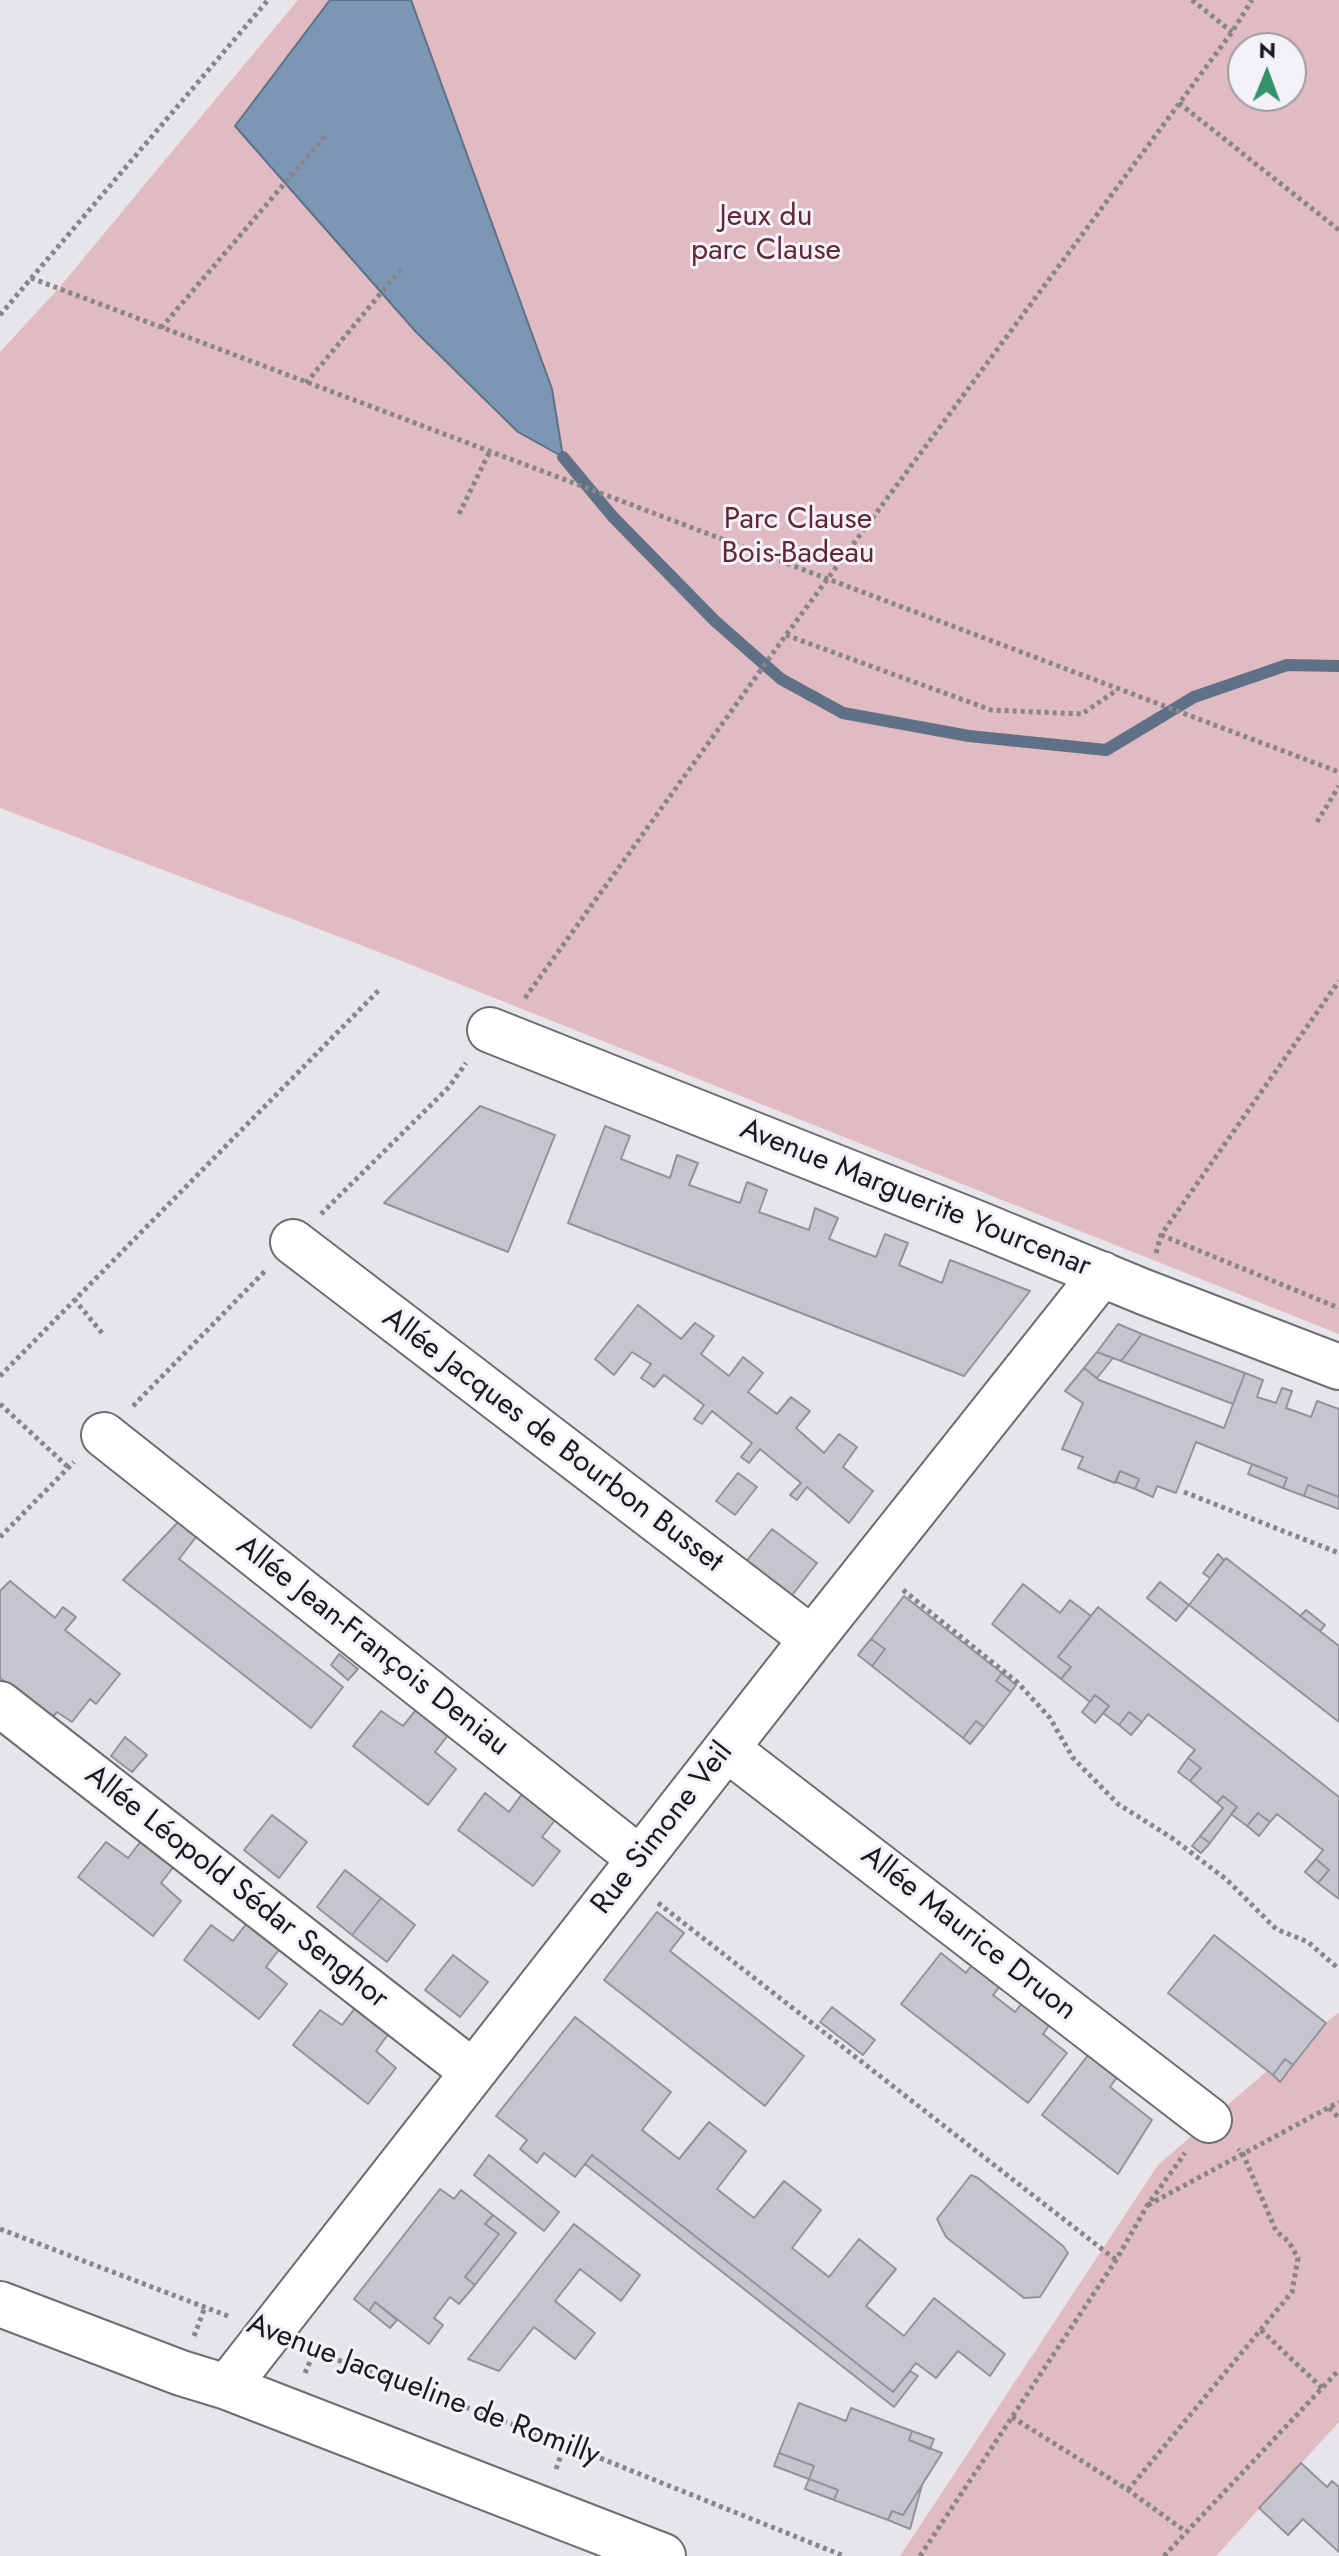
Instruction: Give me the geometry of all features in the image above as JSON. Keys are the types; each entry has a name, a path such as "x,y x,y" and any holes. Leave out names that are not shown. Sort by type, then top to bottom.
{"street":[{"name":"Avenue Marguerite Yourcenar","path":"497,1033 1339,1367"},
{"name":"Allée Jacques de Bourbon Busset","path":"293,1242 812,1639"},
{"name":"Rue Simone Veil","path":"227,2387 870,1565 1102,1274"},
{"name":"Allée Jean-François Deniau","path":"104,1435 633,1868"},
{"name":"Allée Léopold Sédar Senghor","path":"0,1704 473,2072"},
{"name":"Allée Maurice Druon","path":"727,1749 1209,2120"},
{"path":"0,2304 181,2373 227,2387 663,2556"}],"path":[{"path":"0,315 268,0"},
{"path":"1192,0 1232,32 1252,0"},
{"path":"0,1537 449,1087 497,1033 786,635 1227,39"},
{"path":"1179,103 1339,230"},
{"path":"161,328 325,136"},
{"path":"306,383 401,269"},
{"path":"31,278 1339,772"},
{"path":"459,514 489,453"},
{"path":"786,635 991,710 1082,714 1118,689"},
{"path":"1317,822 1339,786"},
{"path":"1339,981 1161,1235 1339,1308"},
{"path":"0,1376 380,989"},
{"path":"74,1299 102,1333"},
{"path":"0,1404 68,1467"},
{"path":"1184,1492 1339,1553"},
{"path":"870,1565 1018,1683 1050,1718 1073,1758 1118,1804 1172,1838 1227,1880 1276,1929 1308,1942 1339,1969"},
{"path":"633,1868 1116,2260"},
{"path":"1147,2206 1339,2102"},
{"path":"1329,2108 1339,2118"},
{"path":"920,2556 1116,2260 1147,2206 1209,2120 1243,2154 1276,2231 1289,2242 1298,2258 1292,2292 1128,2490"},
{"name":"Avenue Jacqueline de Romilly","path":"0,2229 314,2352 565,2444 844,2556"},
{"path":"1261,2330 1323,2389"},
{"path":"1164,2556 1339,2370"},
{"path":"1012,2417 1128,2490 1185,2531"}],"green space":[{"name":"Parc Clause Bois-Badeau","path":"298,0 1339,0 1339,1334 379,952 0,808 0,352 58,289"},
{"path":"1339,2012 1339,2422 1216,2556 900,2556 1158,2165 1267,2071 1281,2081 1326,2023"}],"water":[{"path":"330,0 411,0 552,389 563,457 518,432 416,332 235,126"}],"building":[{"path":"480,1106 555,1135 508,1252 384,1203"},
{"path":"605,1126 630,1136 621,1159 670,1178 677,1155 698,1163 689,1185 740,1203 747,1182 767,1190 759,1212 809,1230 815,1208 838,1218 829,1239 876,1257 885,1234 908,1243 899,1265 942,1283 950,1260 1030,1291 964,1376 568,1223"},
{"path":"638,1305 681,1339 695,1323 714,1336 701,1354 729,1376 743,1357 763,1373 748,1392 777,1414 791,1397 810,1411 796,1428 824,1453 839,1434 857,1447 843,1467 873,1491 849,1523 807,1487 797,1500 790,1495 801,1483 760,1449 749,1463 741,1457 752,1443 712,1411 702,1424 694,1419 704,1405 664,1375 654,1387 641,1378 651,1364 632,1352 614,1375 595,1359"},
{"path":"1118,1324 1142,1334 1121,1361 1097,1352"},
{"path":"1142,1334 1245,1373 1233,1404 1121,1361"},
{"path":"1097,1352 1113,1358 1097,1378 1084,1368"},
{"path":"1084,1368 1099,1380 1224,1428 1245,1373 1263,1380 1257,1397 1276,1403 1282,1388 1292,1391 1286,1408 1311,1417 1317,1401 1339,1409 1339,1497 1308,1485 1304,1496 1283,1488 1287,1478 1196,1442 1176,1493 1157,1486 1153,1497 1135,1489 1139,1479 1120,1471 1115,1483 1078,1468 1083,1457 1062,1449 1083,1403 1065,1391"},
{"path":"1252,1464 1287,1478 1283,1488 1248,1474"},
{"path":"1120,1471 1139,1479 1135,1489 1116,1482"},
{"path":"738,1473 757,1487 735,1515 716,1501"},
{"path":"1308,1485 1339,1497 1339,1509 1304,1496"},
{"path":"182,1518 200,1532 179,1559 343,1687 311,1728 123,1580"},
{"path":"772,1529 817,1563 786,1603 741,1568"},
{"path":"1218,1554 1224,1560 1210,1578 1203,1573"},
{"path":"1226,1558 1339,1646 1339,1722 1189,1605"},
{"path":"10,1581 55,1618 63,1607 76,1617 65,1630 120,1674 96,1704 90,1699 72,1722 57,1712 51,1719 0,1678 0,1591"},
{"path":"1160,1582 1189,1605 1176,1621 1147,1598"},
{"path":"1023,1584 1060,1613 1070,1600 1091,1616 1058,1657 1071,1667 1061,1679 992,1624"},
{"path":"904,1596 1002,1673 996,1681 1011,1692 984,1727 976,1721 963,1738 872,1666 885,1649 871,1639"},
{"path":"1098,1607 1339,1797 1339,1899 1318,1883 1329,1870 1316,1859 1323,1850 1277,1814 1270,1822 1258,1813 1247,1826 1231,1814 1237,1807 1223,1796 1217,1803 1190,1781 1201,1768 1188,1758 1195,1750 1148,1714 1142,1722 1129,1712 1119,1725 1103,1713 1109,1706 1095,1695 1090,1702 1061,1679 1071,1667 1058,1657"},
{"path":"1306,1610 1325,1625 1320,1631 1300,1616"},
{"path":"871,1639 885,1649 872,1666 858,1655"},
{"path":"339,1654 358,1669 348,1680 331,1665"},
{"path":"1002,1673 1016,1685 1011,1692 996,1681"},
{"path":"1095,1695 1109,1706 1095,1723 1082,1712"},
{"path":"420,1705 452,1730 435,1752 456,1769 428,1805 353,1746 381,1711 403,1726"},
{"path":"1129,1712 1142,1722 1131,1735 1119,1725"},
{"path":"976,1721 984,1727 970,1744 963,1738"},
{"path":"125,1737 147,1755 132,1772 111,1756"},
{"path":"1188,1758 1201,1768 1190,1781 1178,1772"},
{"path":"524,1791 558,1816 542,1837 560,1851 533,1886 458,1830 485,1793 509,1812"},
{"path":"1223,1796 1237,1807 1210,1843 1200,1836 1223,1808 1217,1803"},
{"path":"1258,1813 1270,1822 1259,1836 1247,1826"},
{"path":"272,1815 307,1842 279,1878 244,1850"},
{"path":"145,1836 178,1861 161,1883 181,1901 153,1936 78,1877 106,1842 128,1858"},
{"path":"1200,1836 1210,1843 1201,1853 1192,1846"},
{"path":"1316,1859 1329,1870 1318,1883 1305,1872"},
{"path":"345,1870 381,1898 352,1935 317,1907"},
{"path":"381,1898 415,1925 387,1962 352,1935"},
{"path":"657,1912 684,1933 670,1951 804,2056 765,2106 604,1980"},
{"path":"250,1919 283,1944 266,1967 287,1984 259,2019 184,1960 211,1925 233,1941"},
{"path":"1214,1935 1326,2023 1293,2065 1285,2059 1273,2075 1168,1993"},
{"path":"941,1953 966,1973 976,1959 1004,1981 993,1995 1015,2012 1026,1998 1053,2020 1043,2034 1067,2053 1028,2103 901,2004"},
{"path":"453,1955 488,1982 460,2017 425,1990"},
{"path":"359,2003 392,2029 376,2051 396,2068 368,2104 293,2045 320,2010 342,2025"},
{"path":"832,2007 875,2040 863,2055 820,2022"},
{"path":"575,2017 671,2092 642,2130 679,2159 709,2122 746,2151 717,2189 754,2218 784,2181 821,2210 792,2248 829,2277 859,2239 896,2269 866,2306 904,2336 934,2298 1005,2354 990,2376 958,2351 936,2378 916,2363 893,2392 592,2155 575,2177 544,2153 537,2163 520,2149 527,2140 496,2116"},
{"path":"1092,2050 1121,2072 1110,2087 1152,2120 1118,2174 1042,2115"},
{"path":"1285,2059 1293,2065 1280,2082 1273,2075"},
{"path":"489,2155 559,2212 544,2231 474,2175"},
{"path":"592,2155 893,2392 910,2371 918,2376 894,2407 585,2164"},
{"path":"971,2175 1068,2253 1040,2297 1024,2298 946,2237 937,2219"},
{"path":"440,2189 454,2199 461,2190 493,2215 485,2224 499,2234 465,2277 475,2285 459,2304 450,2297 434,2318 443,2325 429,2344 375,2302 369,2311 354,2299"},
{"path":"493,2215 516,2233 475,2285 465,2277 499,2234 485,2224"},
{"path":"574,2224 640,2275 621,2301 580,2269 555,2301 595,2333 575,2359 534,2327 499,2371 468,2359"},
{"path":"375,2302 397,2320 390,2328 369,2311"},
{"path":"799,2403 846,2421 851,2408 912,2431 909,2440 942,2453 903,2515 892,2511 888,2520 834,2500 838,2490 809,2479 814,2466 779,2453"},
{"path":"912,2431 934,2439 930,2449 909,2440"},
{"path":"779,2453 814,2466 809,2479 774,2466"},
{"path":"1301,2463 1327,2487 1332,2481 1339,2487 1339,2552 1303,2519 1288,2535 1259,2508"},
{"path":"809,2479 838,2490 834,2500 805,2489"},
{"path":"922,2485 910,2529 888,2520 892,2511 903,2515"}],"waterway":[{"path":"563,457 613,517 715,621 781,679 843,713 969,736 1106,750 1194,697 1287,665 1339,666"}],"park label":[{"name":"Jeux du parc Clause","path":"766,235"}]}
